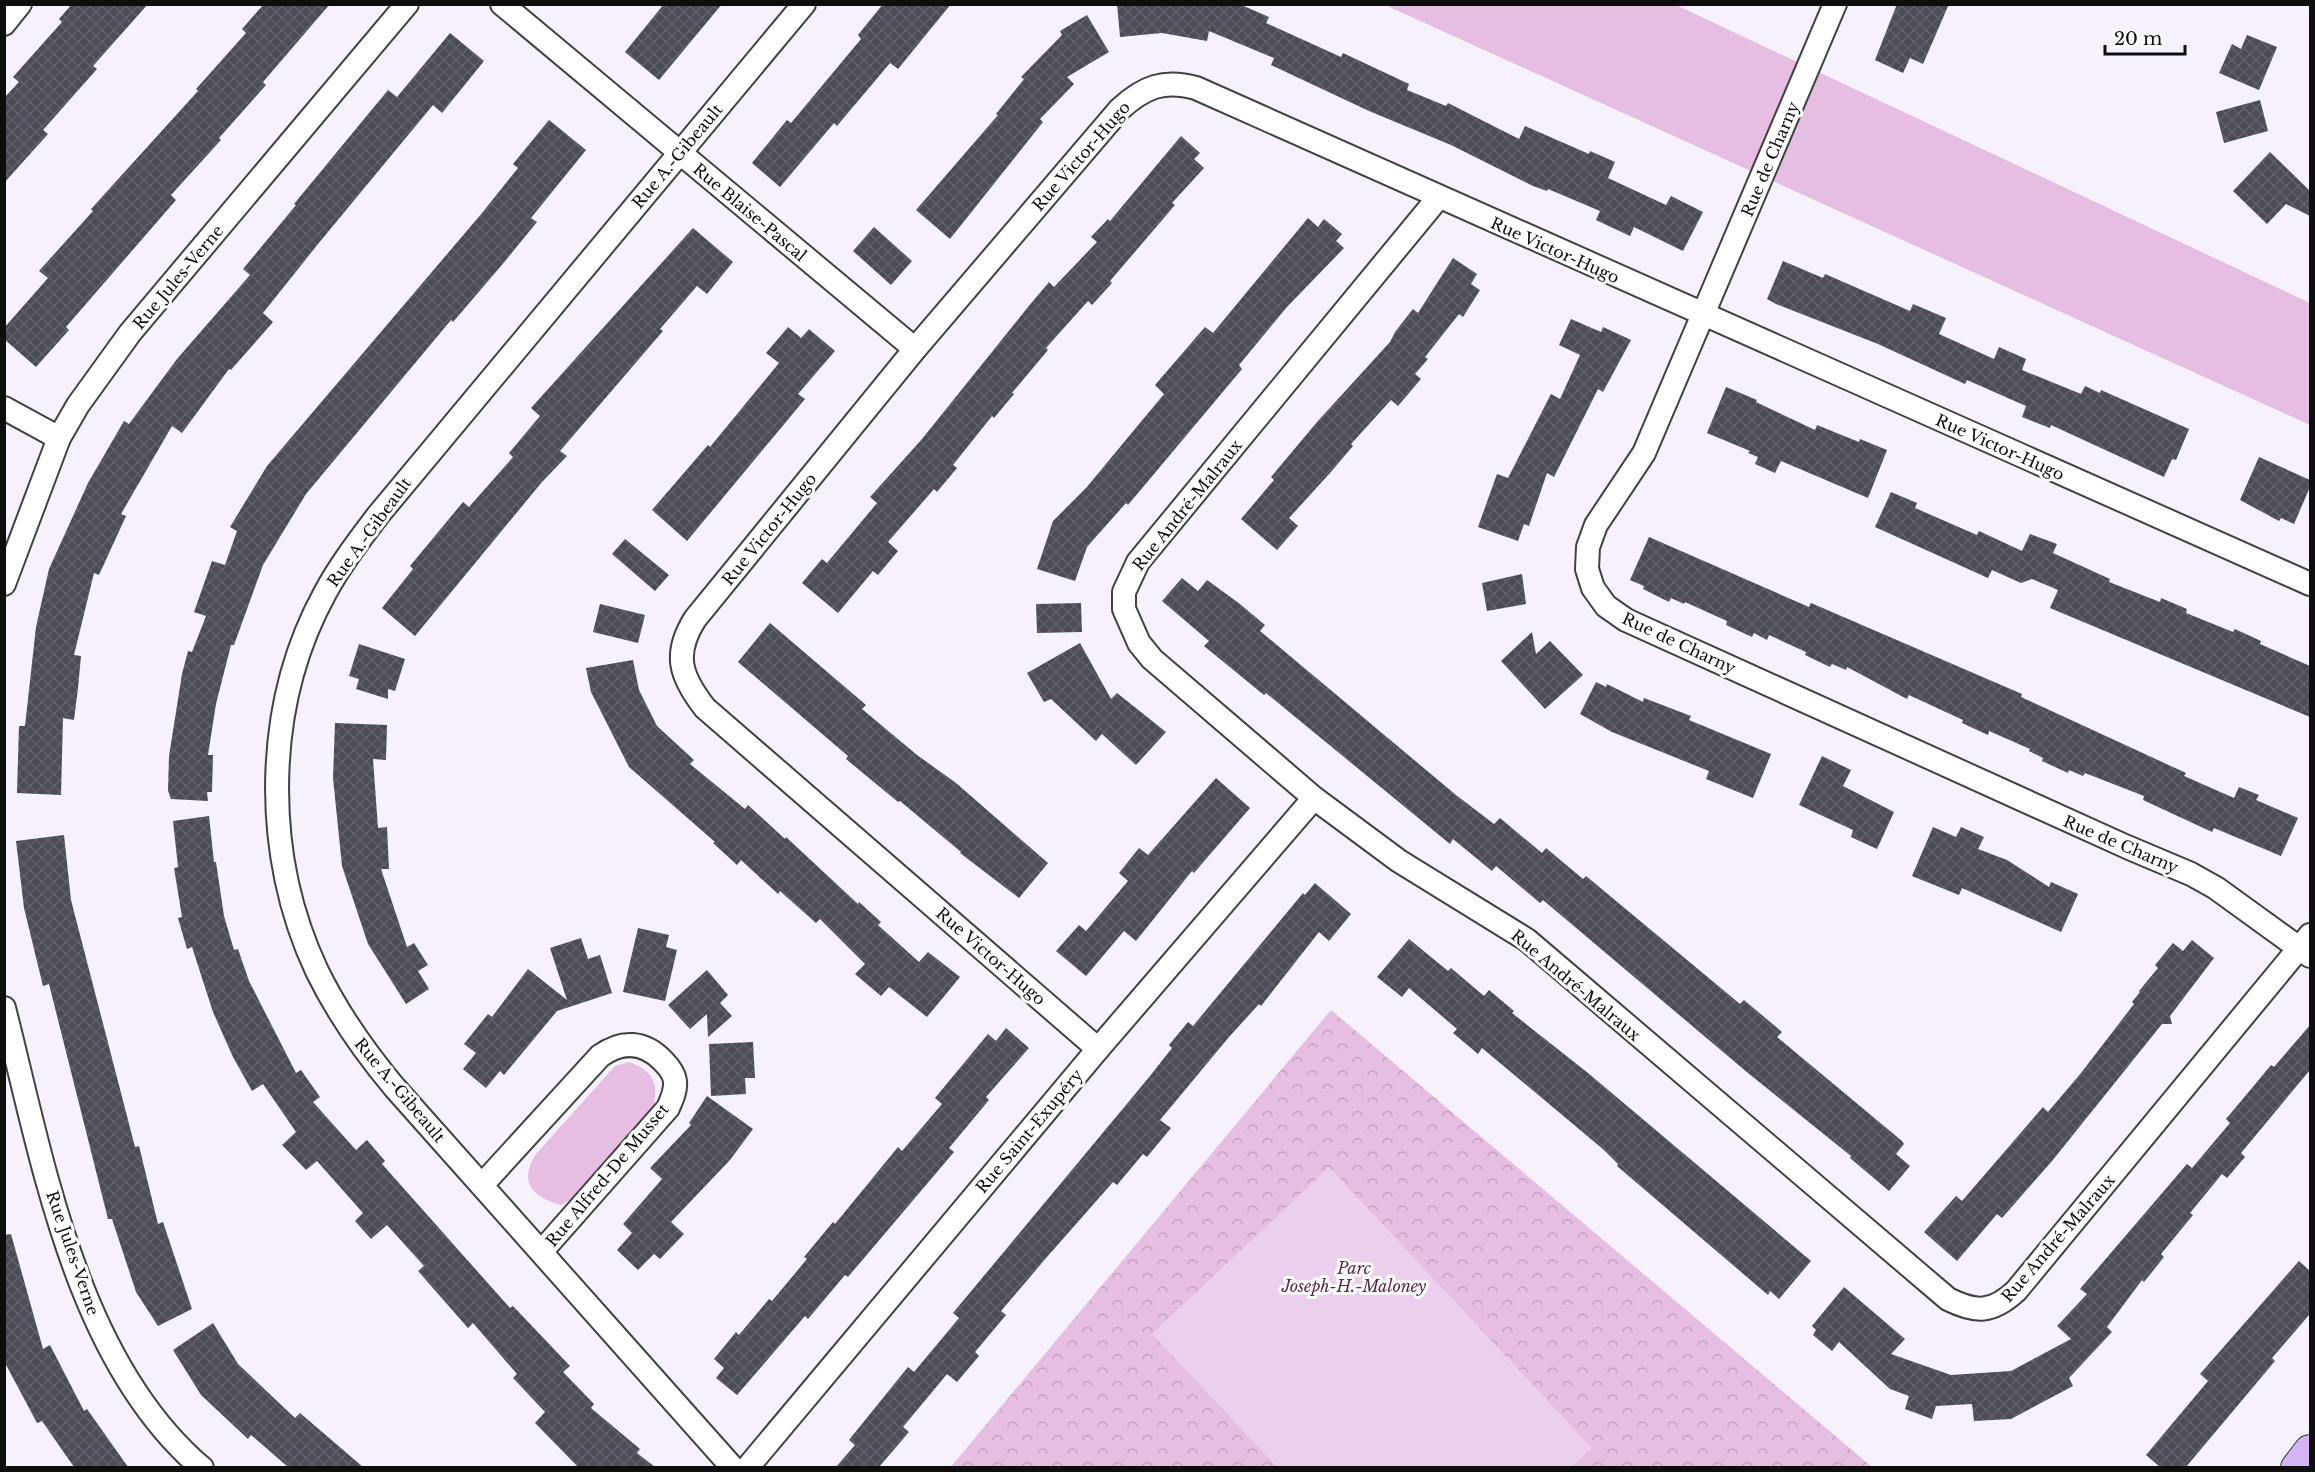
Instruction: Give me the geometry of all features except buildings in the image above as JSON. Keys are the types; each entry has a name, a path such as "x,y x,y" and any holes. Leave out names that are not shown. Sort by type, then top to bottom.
{"street":[{"path":"4,24 20,4"},
{"name":"Rue Jules-Verne","path":"4,584 59,438 78,405 130,333 407,4"},
{"name":"Rue Blaise-Pascal","path":"502,4 915,349"},
{"name":"Rue A.-Gibeault","path":"733,1467 369,1056 334,1003 316,968 287,877 279,827 280,734 289,688 304,641 324,594 347,556 379,514 804,4"},
{"name":"Rue de Charny","path":"1835,4 1644,453 1596,525 1588,547 1587,569 1593,588 1606,606 1626,620 2191,874 2307,947"},
{"name":"Rue Victor-Hugo","path":"1098,1049 705,708 684,677 682,645 695,619 915,349 1120,109 1151,87 1163,83 1196,88 1438,198 2310,584"},
{"name":"Rue André-Malraux","path":"1438,198 1138,562 1124,592 1129,625 1152,659 1314,798 1399,861 1527,940 1948,1299 1973,1308 1982,1310 2000,1305 2016,1291 2307,947"},
{"path":"4,408 59,438"},
{"name":"Rue Saint-Exupéry","path":"747,1467 1098,1049 1314,798"},
{"name":"Rue Jules-Verne","path":"4,1008 45,1168 78,1273 105,1340 140,1402 160,1427 202,1467"},
{"name":"Rue Alfred-De Musset","path":"482,1185 600,1056 613,1047 628,1044 644,1046 669,1067 675,1079 675,1092 668,1108 542,1251"},
{"path":"2296,1467 2310,1451"}],"green space":[{"path":"1385,5 1676,5 2310,303 2310,425"},
{"name":"Parc Joseph-H.-Maloney","path":"1331,1010 1872,1467 950,1468"},
{"path":"629,1062 644,1070 653,1080 655,1101 653,1110 578,1195 561,1205 542,1198 531,1187 528,1180 528,1173 536,1154 615,1066"},
{"path":"1329,1167 1592,1448 1572,1467 1277,1467 1152,1334"}]}
